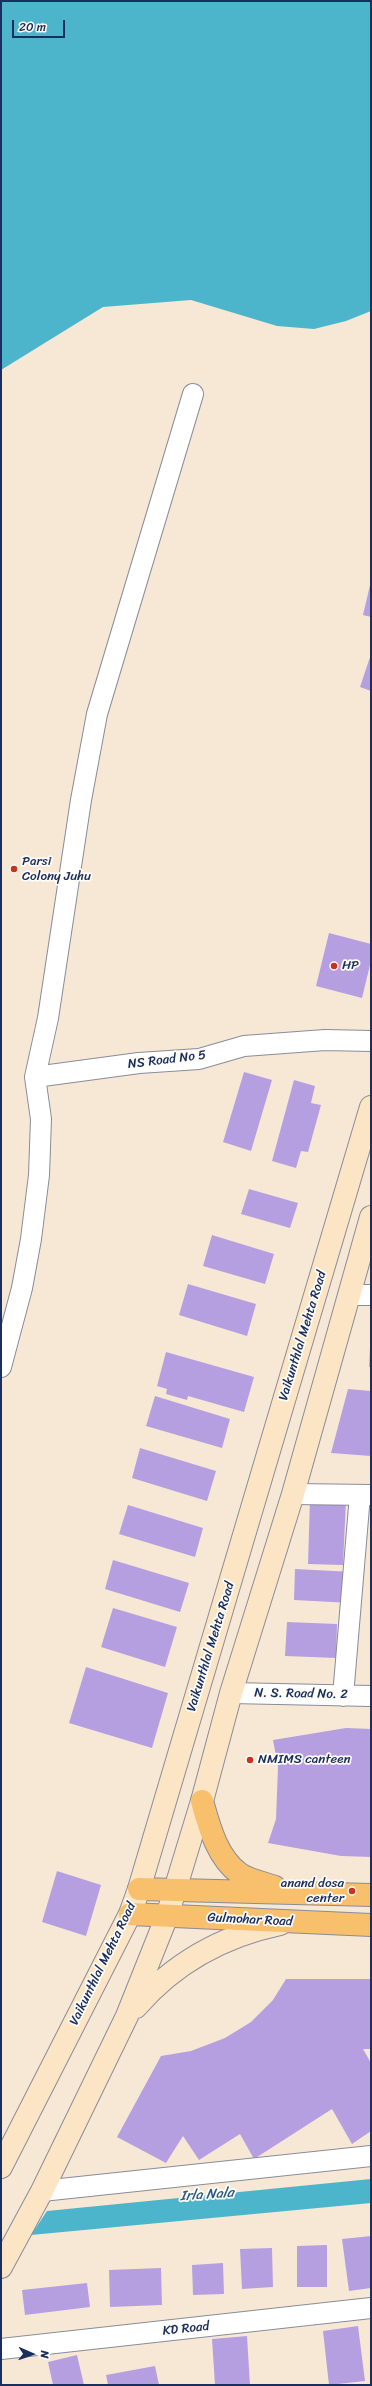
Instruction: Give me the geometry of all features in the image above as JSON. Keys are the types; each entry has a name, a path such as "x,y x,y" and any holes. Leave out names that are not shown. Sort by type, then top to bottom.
{"main road":[{"name":"Vaikunthlal Mehta Road","path":"1,2167 130,1914 139,1889 371,1107"},
{"path":"1,2267 42,2191 127,2016 167,1916 202,1801 231,1693 293,1494 371,1217"},
{"path":"202,1801 208,1824 222,1855 240,1874 290,1893"},
{"name":"Gulmohar Road","path":"139,1889 371,1895"},
{"name":"Gulmohar Road","path":"130,1914 371,1925"},
{"path":"127,2016 153,1988 176,1968 202,1952 252,1930 288,1922"}],"street":[{"path":"1,1367 22,1288 31,1239 39,1175 41,1119 34,1077 49,1011 81,800 96,714 193,394"},
{"name":"NS Road No 5","path":"34,1077 139,1063 199,1059 244,1046 325,1040 371,1041"},
{"path":"349,1295 371,1296"},
{"path":"293,1494 366,1495 342,1696"},
{"name":"N. S. Road No. 2","path":"231,1693 371,1696"},
{"path":"42,2191 371,2156"},
{"name":"KD Road","path":"1,2350 371,2308"}],"water":[{"path":"1,1 371,1 371,311 346,321 314,329 277,326 191,300 103,307 1,370"},
{"path":"371,2179 371,2203 31,2235 47,2211"}],"building":[{"path":"371,585 371,617 363,615"},
{"path":"371,654 371,691 360,687"},
{"path":"329,933 371,944 371,961 362,998 316,986"},
{"path":"244,1072 272,1080 251,1151 223,1142"},
{"path":"294,1080 315,1086 311,1103 321,1105 308,1152 301,1151 296,1168 272,1161"},
{"path":"249,1189 298,1203 290,1228 241,1214"},
{"path":"212,1235 274,1254 265,1284 203,1266"},
{"path":"188,1284 256,1304 247,1336 179,1315"},
{"path":"370,1347 371,1367 369,1367"},
{"path":"166,1352 254,1377 244,1412 188,1396 187,1400 166,1394 167,1389 157,1386"},
{"path":"348,1389 371,1391 371,1456 331,1453"},
{"path":"155,1396 230,1419 222,1448 146,1426"},
{"path":"140,1448 216,1471 207,1501 132,1478"},
{"path":"310,1499 346,1500 343,1565 308,1564"},
{"path":"128,1505 203,1528 195,1557 119,1534"},
{"path":"113,1560 189,1583 180,1612 105,1589"},
{"path":"295,1569 353,1572 351,1603 294,1600"},
{"path":"113,1608 177,1627 165,1667 101,1647"},
{"path":"287,1622 337,1624 336,1658 285,1656"},
{"path":"86,1667 168,1693 152,1748 69,1723"},
{"path":"346,1728 371,1729 371,1857 341,1856 268,1843 276,1819 278,1767 273,1740"},
{"path":"57,1871 101,1885 86,1936 42,1922"},
{"path":"286,1979 371,1979 371,2049 363,2049 371,2063 371,2131 352,2144 332,2109 254,2159 240,2134 199,2160 183,2136 166,2163 117,2137 161,2056 191,2051 225,2038 251,2022 273,2000"},
{"path":"371,2236 371,2288 349,2291 342,2239"},
{"path":"327,2245 327,2287 297,2287 297,2246"},
{"path":"272,2248 273,2287 242,2289 240,2249"},
{"path":"223,2263 224,2294 193,2295 192,2265"},
{"path":"161,2268 162,2305 110,2307 109,2270"},
{"path":"87,2283 90,2307 25,2315 22,2290"},
{"path":"358,2326 365,2381 329,2385 323,2331"},
{"path":"247,2336 250,2385 215,2385 212,2339"},
{"path":"77,2355 84,2385 53,2385 48,2362"},
{"path":"155,2366 159,2385 108,2385 106,2375"}],"place":[{"name":"Parsi Colony Juhu","path":"14,869"},
{"name":"HP","path":"334,966"},
{"name":"NMIMS canteen","path":"250,1760"},
{"name":"anand dosa center","path":"352,1891"}],"water label":[{"name":"Irla Nala","path":"207,2195"}]}
